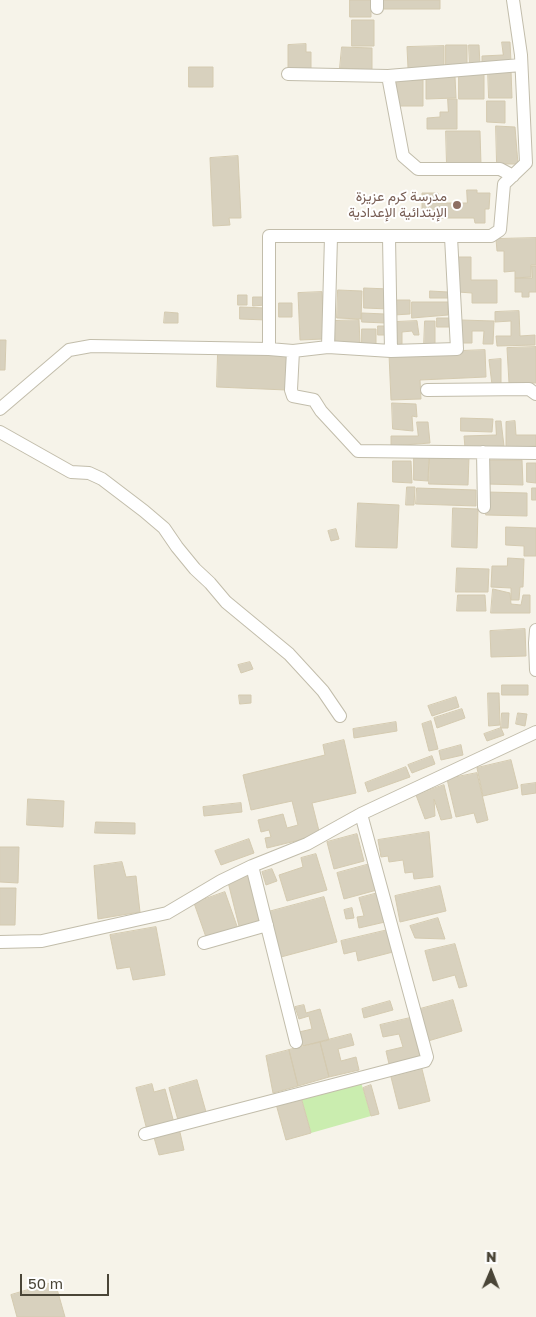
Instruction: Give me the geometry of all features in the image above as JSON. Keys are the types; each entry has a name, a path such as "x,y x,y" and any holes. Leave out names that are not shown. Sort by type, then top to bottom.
{"street":[{"path":"269,349 269,236 491,236 500,230 504,184 513,176 531,167 513,0"},
{"path":"288,74 388,76 521,65"},
{"path":"388,76 403,156 418,169 500,169 513,176"},
{"path":"328,347 331,236"},
{"path":"390,237 391,350"},
{"path":"0,409 69,350 91,346 293,351 328,347 391,350 457,348 451,237"},
{"path":"293,351 291,390 293,396 314,400 358,451 536,453"},
{"path":"427,390 529,389 536,394"},
{"path":"0,432 72,472 89,473 102,480 144,511 164,528 195,570 210,583 226,602 289,654 323,691 340,716"},
{"path":"483,452 484,507"},
{"path":"536,630 536,670"},
{"path":"0,942 42,941 167,913 221,881 252,866 307,844 361,814 536,732"},
{"path":"144,1134 425,1061 427,1057 361,814"},
{"path":"252,866 296,1042"},
{"path":"204,943 267,925"}],"green space":[{"path":"361,1082 371,1116 311,1133 301,1097"}],"building":[{"path":"350,0 371,0 371,17 350,17"},
{"path":"383,0 440,0 440,9 383,9"},
{"path":"352,20 374,20 374,46 352,46"},
{"path":"502,42 510,42 511,62 482,63 482,56 503,55"},
{"path":"306,44 306,52 311,52 311,73 288,73 288,45"},
{"path":"446,45 467,45 467,67 446,67"},
{"path":"469,45 479,45 480,65 470,66"},
{"path":"444,46 444,68 408,68 407,47"},
{"path":"342,47 372,48 372,70 340,68"},
{"path":"189,67 213,67 213,87 189,87"},
{"path":"488,70 511,70 512,98 489,98"},
{"path":"459,73 484,73 484,99 459,99"},
{"path":"455,76 456,98 426,99 426,77"},
{"path":"396,80 423,80 423,106 396,106"},
{"path":"448,99 457,99 457,129 427,129 427,118 440,117 440,112 448,112"},
{"path":"487,101 505,101 505,123 487,122"},
{"path":"496,126 515,127 518,164 497,164"},
{"path":"446,131 480,131 481,165 447,166"},
{"path":"238,156 241,218 229,218 230,225 213,226 210,158"},
{"path":"467,190 477,190 477,193 490,193 489,209 485,209 485,223 475,223 474,218 422,218 422,193 438,193 438,203 467,203"},
{"path":"536,238 536,265 531,265 531,277 515,278 515,271 504,272 504,251 497,251 496,239"},
{"path":"458,257 471,257 471,280 497,280 497,303 472,303 472,293 458,292"},
{"path":"532,266 536,266 536,292 529,292 529,297 522,297 522,292 515,292 515,278 532,278"},
{"path":"364,288 390,289 389,309 364,308"},
{"path":"338,290 362,291 361,319 337,318"},
{"path":"430,291 448,292 448,298 430,298"},
{"path":"322,292 324,339 300,340 298,293"},
{"path":"238,295 247,295 247,305 238,305"},
{"path":"253,297 264,297 265,305 253,306"},
{"path":"394,300 410,300 410,314 394,315"},
{"path":"412,302 448,302 448,315 412,318"},
{"path":"279,303 292,303 292,317 279,317"},
{"path":"240,307 266,308 266,320 240,319"},
{"path":"519,311 520,336 535,335 535,345 497,346 496,336 511,336 511,321 495,322 495,312"},
{"path":"165,312 178,313 178,323 164,323"},
{"path":"362,313 385,314 385,323 362,322"},
{"path":"437,318 449,318 449,327 437,327"},
{"path":"359,320 360,343 335,344 334,321"},
{"path":"461,320 494,321 493,344 483,344 484,331 472,331 472,343 461,343"},
{"path":"417,321 419,335 414,335 412,331 402,332 402,344 395,345 395,322"},
{"path":"425,321 435,321 435,344 424,346"},
{"path":"378,326 385,326 385,335 378,335"},
{"path":"362,329 376,329 376,344 362,344"},
{"path":"0,340 6,340 5,370 0,370"},
{"path":"536,347 536,383 509,383 507,348"},
{"path":"485,350 486,377 420,380 421,399 391,400 389,354"},
{"path":"218,353 288,356 286,390 217,387"},
{"path":"501,359 501,385 492,385 489,360"},
{"path":"392,403 416,404 417,417 412,416 413,431 393,429"},
{"path":"461,418 493,419 492,432 461,431"},
{"path":"496,421 501,421 504,446 465,448 464,436 496,435"},
{"path":"515,421 516,435 536,435 536,446 506,448 506,422"},
{"path":"417,422 428,422 430,443 391,446 391,436 418,436"},
{"path":"414,456 429,457 428,481 414,480"},
{"path":"430,456 469,457 468,485 429,484"},
{"path":"487,460 522,460 523,485 487,484"},
{"path":"393,461 411,461 412,483 393,482"},
{"path":"527,463 536,463 536,483 527,482"},
{"path":"407,487 415,487 414,505 406,505"},
{"path":"417,488 476,490 476,506 416,504"},
{"path":"532,488 536,488 536,500 532,500"},
{"path":"487,492 527,493 527,516 486,515"},
{"path":"358,503 399,505 397,548 356,547"},
{"path":"453,508 478,509 477,548 452,547"},
{"path":"506,527 536,528 536,556 524,556 524,546 506,545"},
{"path":"336,529 339,539 331,541 328,531"},
{"path":"508,558 524,559 523,587 520,587 519,600 511,600 511,588 491,587 492,566 507,566"},
{"path":"457,568 489,569 488,592 456,592"},
{"path":"493,589 510,593 511,604 521,605 523,595 530,595 530,613 491,613"},
{"path":"458,595 485,595 486,611 457,611"},
{"path":"525,629 526,656 491,657 490,631"},
{"path":"250,662 253,669 241,673 238,665"},
{"path":"502,685 528,685 528,695 502,695"},
{"path":"488,693 499,693 500,725 489,726"},
{"path":"239,695 251,695 251,703 240,704"},
{"path":"456,697 459,707 432,716 428,706"},
{"path":"462,709 465,718 437,728 434,718"},
{"path":"502,713 509,713 508,728 501,728"},
{"path":"518,713 527,714 525,726 516,724"},
{"path":"431,721 438,749 429,751 422,724"},
{"path":"396,722 397,731 354,738 353,729"},
{"path":"501,728 504,735 487,741 484,734"},
{"path":"344,740 356,793 312,803 320,835 267,848 265,838 271,837 269,830 261,832 258,820 283,814 287,828 298,825 292,801 251,810 243,775 325,755 323,745"},
{"path":"461,745 463,755 441,760 439,751"},
{"path":"432,756 435,764 412,773 408,765"},
{"path":"511,760 518,788 483,796 477,768"},
{"path":"406,767 410,777 368,792 365,783"},
{"path":"477,773 488,820 477,823 474,813 456,817 447,779"},
{"path":"536,783 536,793 522,795 521,785"},
{"path":"444,785 452,818 441,820 434,799 435,816 425,819 416,795"},
{"path":"28,799 64,801 63,827 27,825"},
{"path":"241,803 242,812 204,816 203,807"},
{"path":"96,822 135,823 135,834 95,833"},
{"path":"429,832 433,877 414,879 413,872 405,873 403,860 389,862 388,856 381,857 378,840"},
{"path":"357,834 364,861 334,869 327,842"},
{"path":"249,839 254,853 221,865 215,851"},
{"path":"0,847 19,847 18,883 0,882"},
{"path":"316,854 327,890 287,901 279,875 303,867 301,858"},
{"path":"122,862 126,877 136,876 140,912 98,919 94,866"},
{"path":"370,864 377,890 344,899 337,873"},
{"path":"272,869 277,881 266,885 262,872"},
{"path":"250,872 263,923 240,930 228,882"},
{"path":"440,886 446,911 400,922 395,896"},
{"path":"0,888 16,888 15,925 0,925"},
{"path":"225,892 238,929 207,940 194,903"},
{"path":"378,893 385,922 359,928 357,917 364,916 359,898"},
{"path":"324,897 337,942 281,957 268,912"},
{"path":"352,908 354,918 346,919 344,910"},
{"path":"438,918 445,939 415,938 410,926"},
{"path":"156,927 165,975 133,980 130,967 117,969 110,935"},
{"path":"388,930 393,952 358,961 356,951 344,954 341,941"},
{"path":"455,944 467,986 459,988 455,975 433,981 425,951"},
{"path":"453,1000 462,1031 428,1041 420,1009"},
{"path":"390,1001 393,1010 364,1018 362,1009"},
{"path":"304,1005 306,1013 320,1009 329,1040 303,1046 299,1032 312,1029 309,1016 299,1019 295,1007"},
{"path":"410,1018 420,1056 389,1064 386,1051 403,1047 399,1034 383,1037 380,1025"},
{"path":"351,1034 354,1045 338,1049 341,1061 356,1057 359,1070 329,1077 320,1042"},
{"path":"320,1042 329,1077 298,1086 289,1050"},
{"path":"289,1050 298,1086 273,1093 266,1056"},
{"path":"422,1069 430,1101 399,1109 391,1077"},
{"path":"197,1080 206,1112 178,1120 169,1088"},
{"path":"152,1084 154,1092 165,1089 174,1123 147,1130 136,1088"},
{"path":"371,1085 379,1114 371,1116 363,1088"},
{"path":"301,1097 311,1133 286,1140 276,1104"},
{"path":"179,1128 184,1150 159,1155 153,1134"},
{"path":"55,1282 65,1317 17,1317 11,1295"}],"place":[{"name":"مدرسة كرم عزيزة الإبتدائية الإعدادية","path":"457,205"}]}
